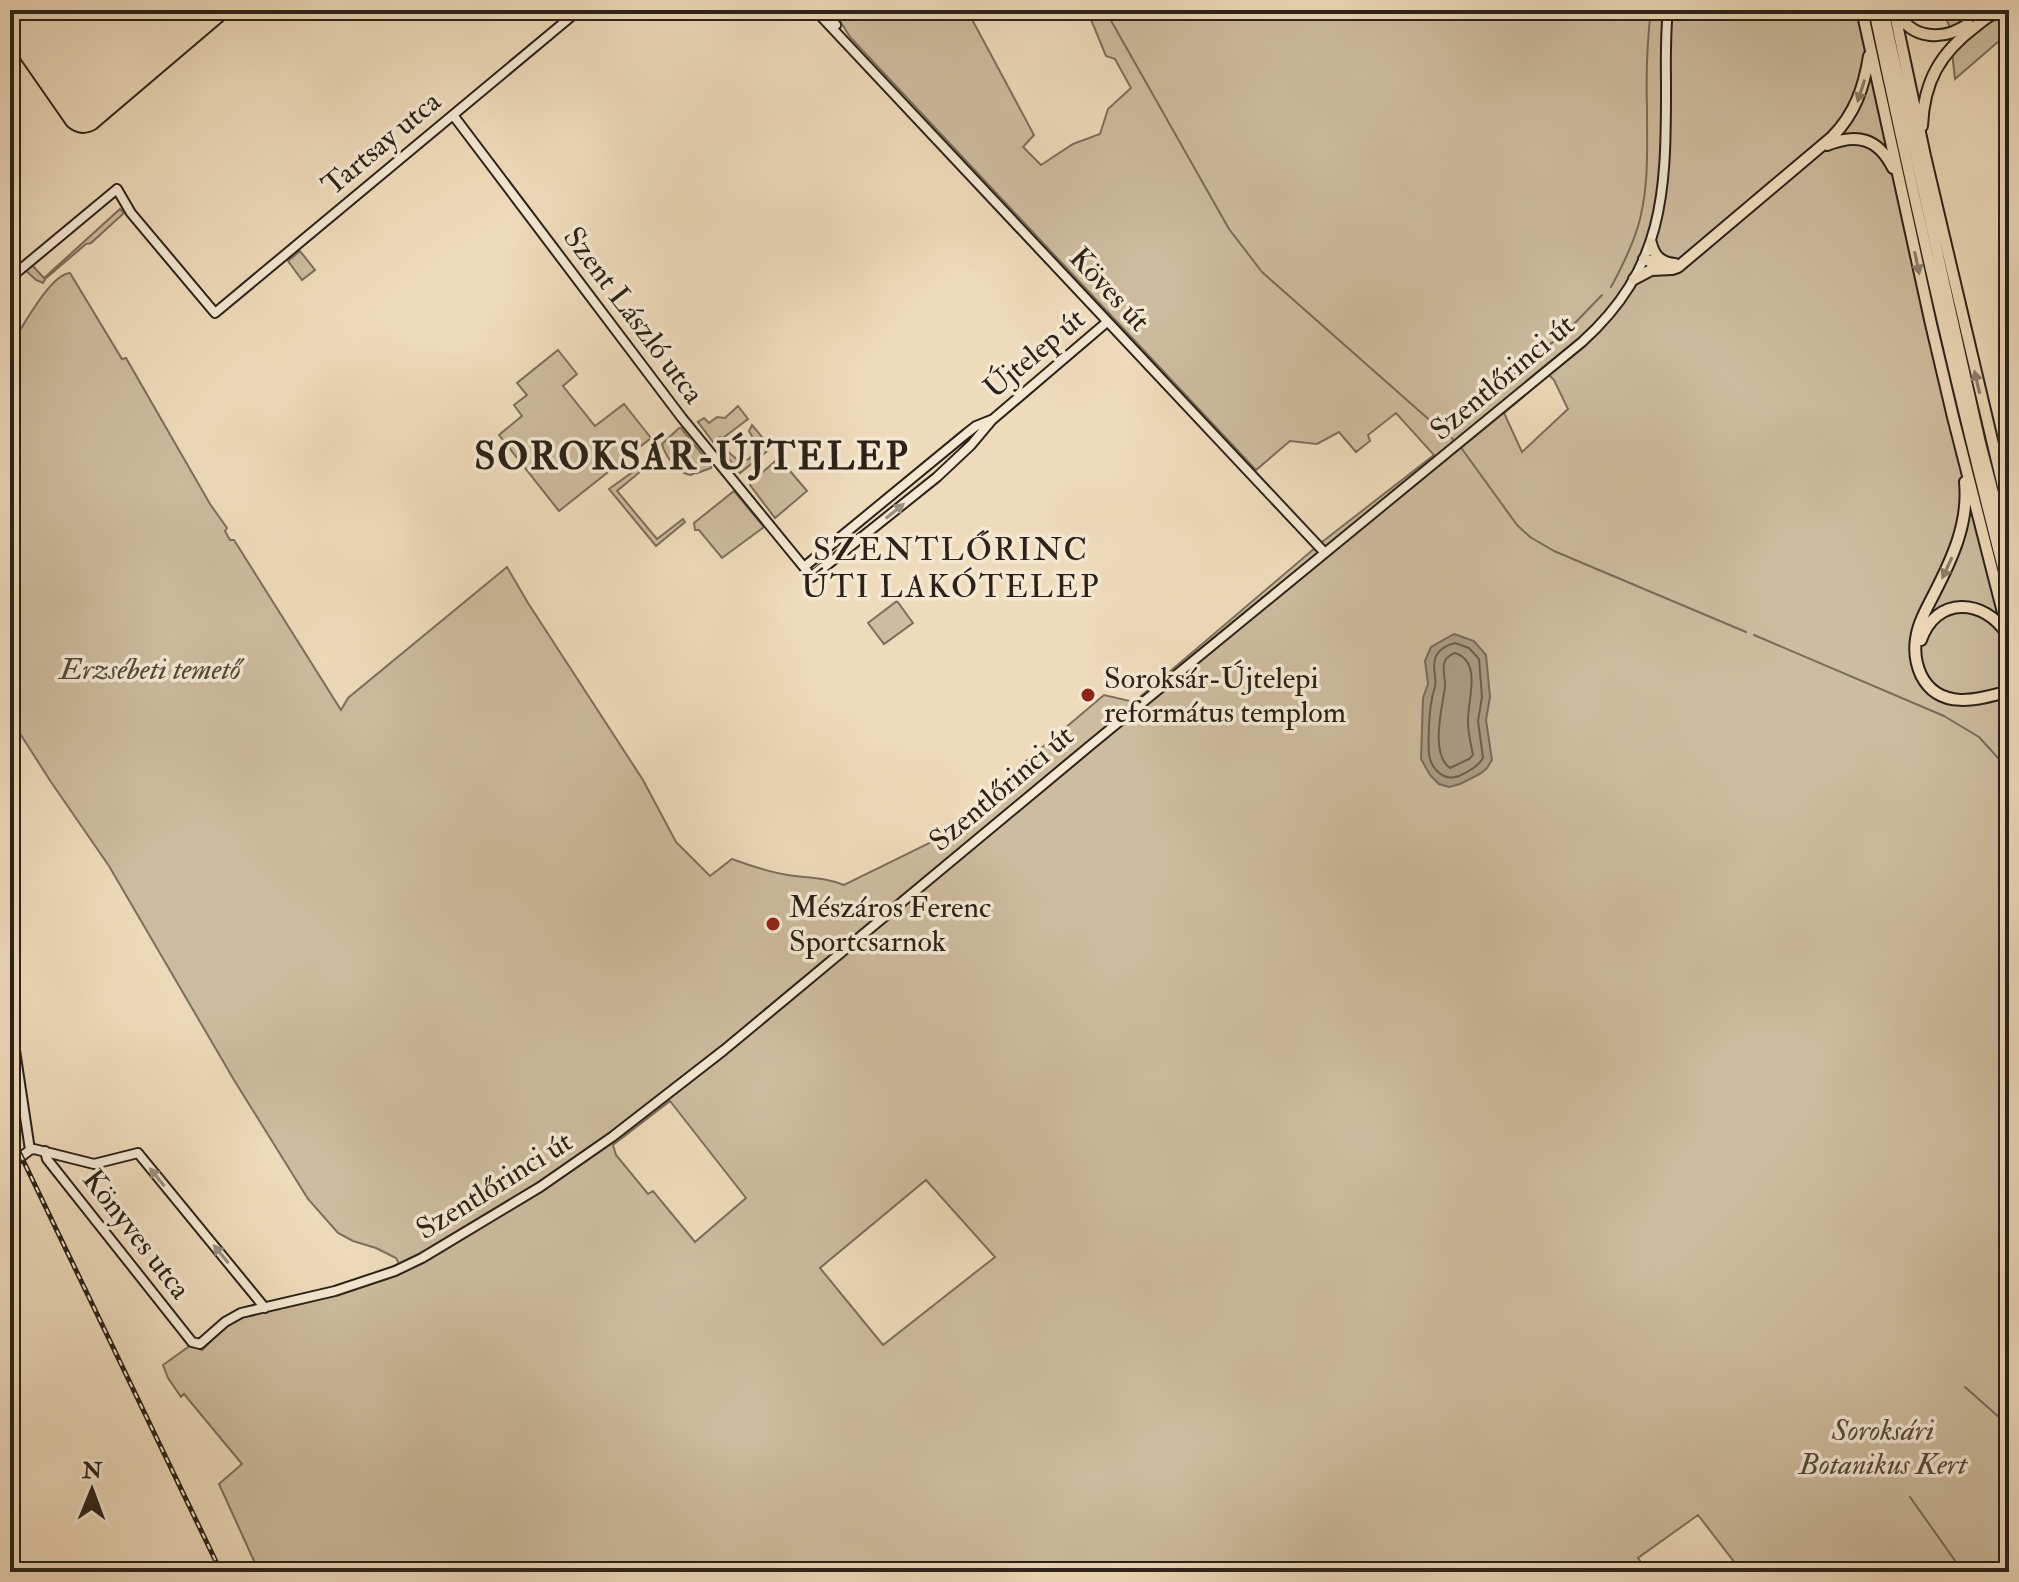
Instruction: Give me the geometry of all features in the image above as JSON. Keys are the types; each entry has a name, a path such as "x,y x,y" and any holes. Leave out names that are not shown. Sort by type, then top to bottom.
{"highway":[{"path":"1862,10 1953,417 2009,638"},
{"path":"1874,10 1971,445 2009,591"},
{"path":"1883,10 1980,443 2009,554"},
{"path":"1896,10 1911,28 1935,36 1960,30 1990,10"},
{"path":"1896,10 1925,156 2009,512"},
{"path":"1925,156 1923,108 1930,82 1941,61 1955,42 1990,15 2009,11"},
{"path":"1634,279 1648,270 1672,269 1681,265 1838,131 1856,104 1865,81 1870,46"},
{"path":"1821,147 1852,138 1870,142 1884,153 1901,187"},
{"path":"1651,243 1659,259 1681,265"},
{"path":"1644,259 1664,266 1681,265"},
{"path":"1644,259 1656,269"},
{"path":"1953,417 1966,489 1963,526 1922,620 1916,638 1916,660 1927,685 1942,697 1965,701 2009,691"},
{"path":"1997,694 1959,696 1935,685 1922,665 1921,638 1936,617 1963,607 1978,609 1992,616 2009,638"}],"street":[{"name":"Tartsay utca","path":"10,278 117,189 127,207 215,313 579,10"},
{"name":"Köves út","path":"815,10 1325,553"},
{"name":"Köves út","path":"824,10 860,58"},
{"name":"Szentlőrinci út","path":"196,1344 241,1313 335,1291 395,1271 422,1258 540,1187 612,1137 724,1050 1582,342 1614,310 1634,279 1651,243 1660,209 1664,176 1668,10"},
{"name":"Szent László utca","path":"453,115 682,418 812,577"},
{"name":"Újtelep út","path":"812,577 937,477 992,420 1107,322"},
{"name":"Újtelep út","path":"804,567 967,433 992,420"},
{"path":"10,1017 30,1150"},
{"path":"10,1165 30,1150 94,1164 138,1153 265,1308"},
{"name":"Könyves utca","path":"45,1151 47,1159 196,1344"}],"green space":[{"path":"833,10 967,10 1034,135 1023,147 1041,165 1073,144 1100,134 1108,109 1131,88 1115,59 1106,56 1087,10 1859,10 1954,441 2009,653 2009,1572 1742,1572 1698,1515 1638,1558 1648,1572 259,1572 219,1484 242,1464 184,1394 181,1397 163,1365 191,1345 202,1350 242,1315 403,1271 396,1258 338,1233 308,1199 234,1080 109,866 10,718 10,338 17,335 40,298 56,281 70,273 122,359 126,358 227,528 225,531 230,540 234,540 341,710 348,698 507,567 643,780 676,842 710,876 732,859 773,872 844,885 950,833 987,806 993,789 1104,695 1134,702 1322,542 1434,455 1396,413 1368,435 1370,441 1356,452 1339,432 1317,444 1290,441 1256,470 850,37","holes":["1549,375 1568,409 1522,452 1504,413","670,1101 746,1198 695,1242 653,1191 648,1194 616,1155 613,1145","926,1180 995,1257 883,1345 820,1268"]},
{"path":"1942,10 2001,10 1999,41 1955,79 1949,25"},
{"path":"120,209 124,213 43,283 24,269 31,264 44,278"},
{"path":"300,251 315,270 302,280 288,261"},
{"path":"558,350 577,374 563,386 595,426 624,404 651,438 559,511 499,435 522,416 514,405 527,395 517,383"},
{"path":"738,406 748,419 713,442 698,422 704,418 709,423 717,417 725,418"},
{"path":"752,425 771,448 740,473 722,451 725,448 738,459 749,459 755,449 749,431"},
{"path":"679,428 711,468 691,475 673,464 662,444"},
{"path":"779,458 807,491 775,518 750,485"},
{"path":"637,464 642,466 641,471 617,491 657,539 683,519 685,522 656,546 609,489 634,471"},
{"path":"734,491 764,527 722,558 699,530 695,530 694,523"},
{"path":"897,601 913,623 884,644 868,623"}],"water":[{"path":"1454,634 1474,641 1486,655 1490,697 1486,720 1492,760 1480,774 1449,787 1439,784 1430,775 1421,759 1423,698 1428,684 1425,661 1431,647"}],"waterway":[{"path":"1105,10 1229,229 1262,272 1434,424"},
{"path":"1611,287 1635,237 1645,191 1651,10"},
{"path":"1453,439 1449,436 1451,428 1573,325 1602,295"},
{"path":"1462,449 1517,525 1530,537 1554,551 1746,632"},
{"path":"1754,635 1944,716 1979,737 2009,770"},
{"path":"1965,1387 2009,1426"},
{"path":"1910,1497 1963,1572"}],"tram line":[{"path":"10,44 67,126 85,133 96,129 236,10"}],"railway":[{"path":"10,1133 221,1572"}],"place":[{"name":"Soroksár-Újtelepi református templom","path":"1088,695"},
{"name":"Mészáros Ferenc Sportcsarnok","path":"773,924"}],"district":[{"name":"SOROKSÁR-ÚJTELEP","path":"692,456"},
{"name":"SZENTLŐRINC ÚTI LAKÓTELEP","path":"951,568"}],"park label":[{"name":"Erzsébeti temető","path":"150,669"},
{"name":"Soroksári Botanikus Kert","path":"1883,1447"}]}
